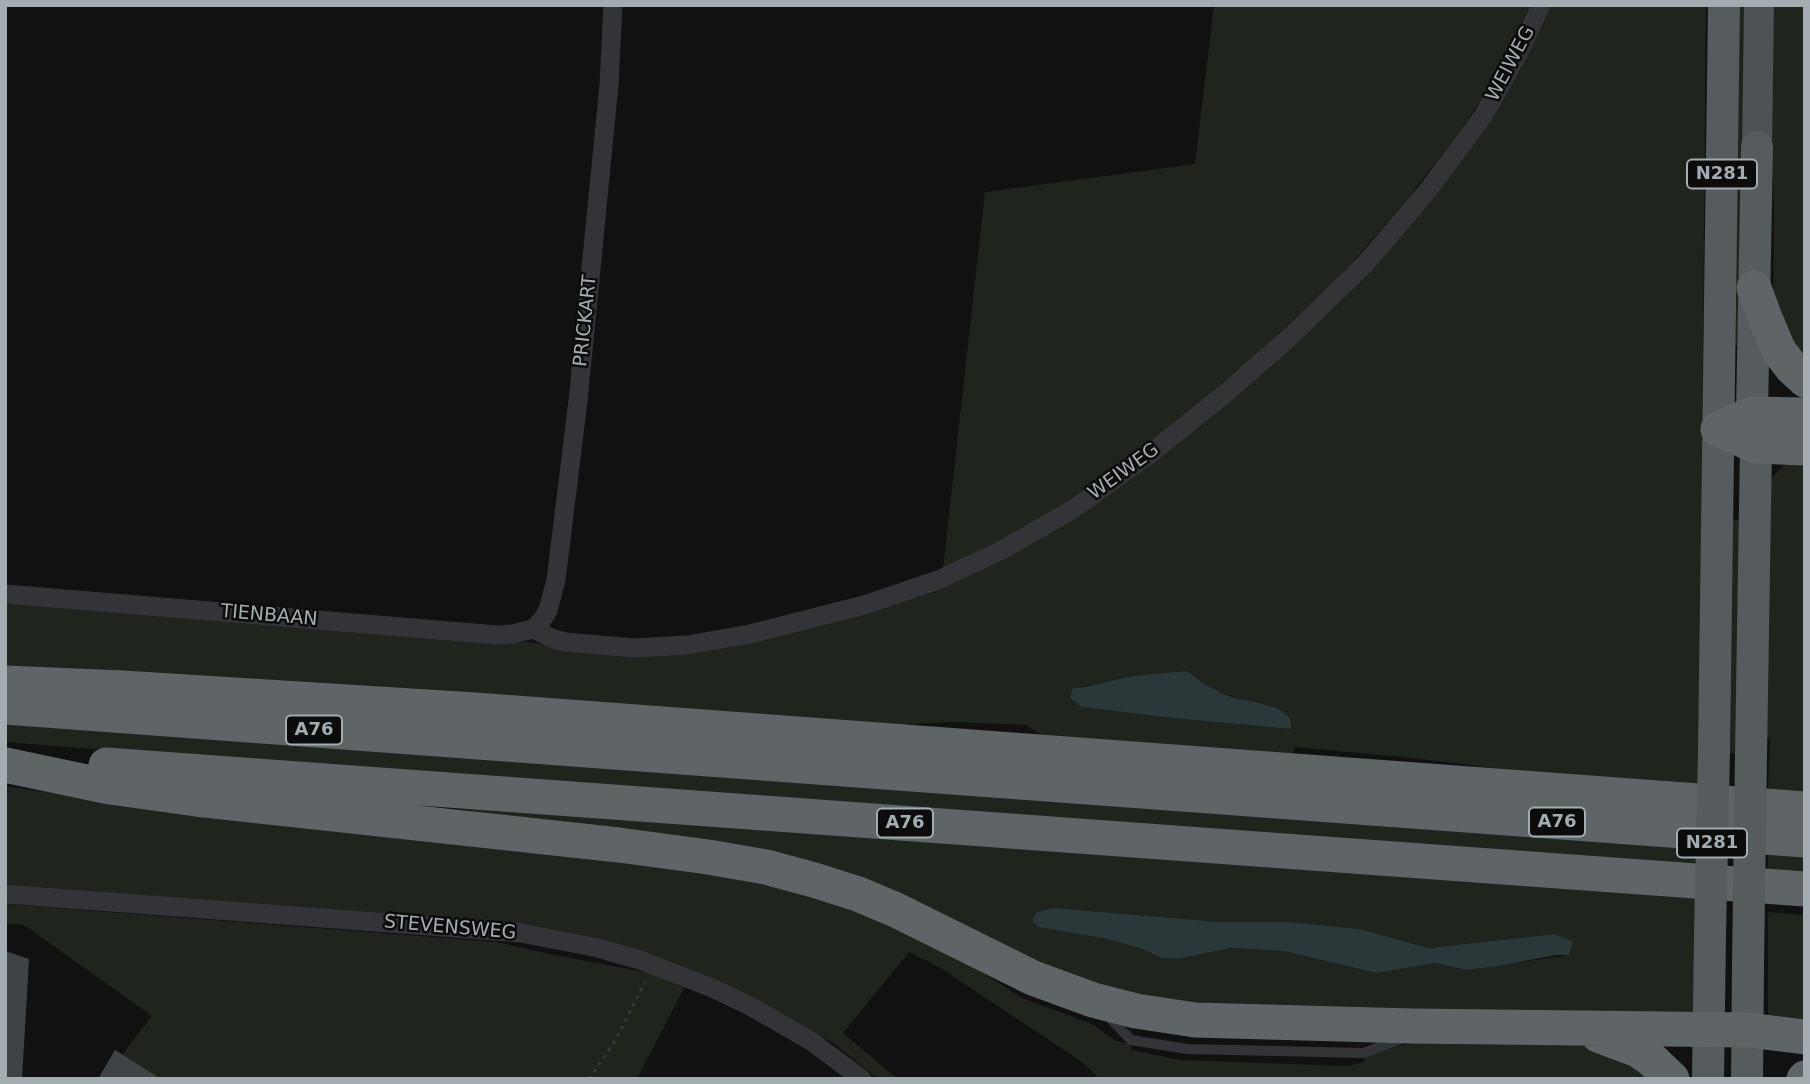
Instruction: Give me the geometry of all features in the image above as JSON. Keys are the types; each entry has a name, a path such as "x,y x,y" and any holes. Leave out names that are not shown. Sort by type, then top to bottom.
{"highway":[{"name":"N281","path":"1708,1079 1718,585 1724,5"},
{"name":"N281","path":"1747,1079 1756,147"},
{"path":"1754,288 1779,351 1805,380"},
{"path":"1754,430 1805,415"},
{"path":"1718,429 1754,430 1805,448"},
{"name":"A76","path":"5,683 385,703 1805,809"},
{"name":"A76","path":"5,707 1805,841"},
{"name":"A76","path":"5,757 1805,889"},
{"path":"5,765 110,787 196,799 619,845 766,867 814,880 883,905 1033,978 1093,1000 1136,1011 1195,1020 1748,1030 1805,1037"},
{"path":"1583,1028 1638,1051 1672,1079"}],"main road":[{"name":"N281","path":"1756,147 1759,5"}],"street":[{"name":"PRICKART","path":"533,629 548,610 556,580 595,236 609,85 613,5"},
{"name":"WEIWEG","path":"533,629 565,642 635,648 687,645 750,634 864,605 938,580 1002,550 1073,509 1150,454 1227,392 1292,336 1364,264 1428,190 1483,116 1519,52 1541,5"},
{"name":"TIENBAAN","path":"5,594 498,635 533,629"},
{"name":"STEVENSWEG","path":"5,894 521,933 598,948 653,965 750,1006 811,1041 862,1079"}],"path":[{"path":"589,1079 632,1010 653,965"}],"shaded area":[{"path":"1214,5 1530,5 1491,85 1459,132 1408,198 1340,277 1198,406 1129,460 1001,542 943,569 985,192 1195,164"},
{"path":"1547,5 1706,5 1699,786 1568,777 1294,747 1293,759 1055,744 1026,725 950,722 833,728 5,672 5,598 488,637 575,648 650,653 876,606 1138,473 1421,208","holes":["1187,671 1233,698 1279,709 1291,729 1082,707 1073,688"]},
{"path":"1739,5 1755,5 1749,345 1733,345"},
{"path":"1770,5 1805,5 1805,372 1773,304"},
{"path":"1805,459 1805,794 1768,791 1770,739 1765,738 1765,493 1772,478 1783,466"},
{"path":"1723,520 1746,520 1742,754 1728,753"},
{"path":"1187,671 1233,698 1279,709 1290,718 1291,729 1082,707 1070,698 1073,688 1134,676"},
{"path":"5,715 1697,847 1697,877 5,742"},
{"path":"5,786 138,806 702,868 845,903 979,970 1022,998 1092,1024 1116,1041 1131,1044 1131,1050 1180,1060 1348,1066 1363,1062 1366,1056 1423,1039 1590,1042 1660,1079 1100,1079 1082,1062 939,967 909,952 843,1033 898,1079 878,1079 836,1045 787,1016 732,989 505,926 5,884"},
{"path":"439,804 1697,898 1694,1020 1118,1002 943,922","holes":["1055,908 1220,922 1289,922 1360,929 1428,948 1555,934 1569,955 1466,970 1437,963 1377,973 1283,951 1231,948 1178,959 1161,958 1140,948 1107,939 1038,927"]},
{"path":"1768,852 1805,855 1805,885 1768,883"},
{"path":"5,904 497,942 654,974 684,988 637,1079 103,1079 152,1016 24,925 5,924"},
{"path":"1055,908 1220,922 1289,922 1360,929 1428,948 1555,934 1573,942 1569,955 1466,970 1436,963 1377,973 1283,951 1231,948 1178,959 1161,958 1140,948 1107,939 1038,927 1032,920 1037,912"},
{"path":"1768,912 1805,915 1805,1031 1768,1027"}],"building":[{"path":"5,951 29,959 22,1079 5,1079"},
{"path":"115,1050 161,1079 98,1079"}]}
